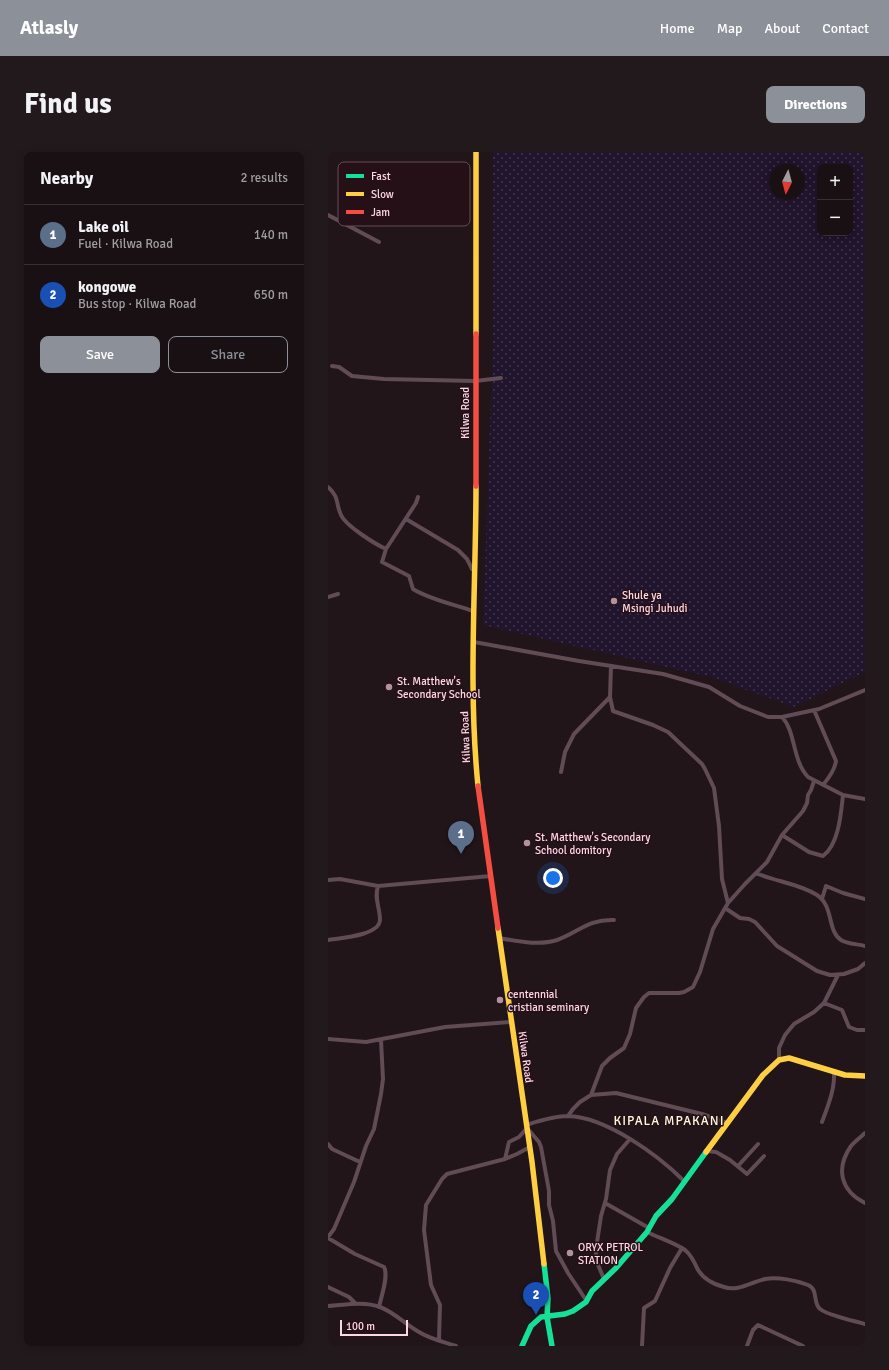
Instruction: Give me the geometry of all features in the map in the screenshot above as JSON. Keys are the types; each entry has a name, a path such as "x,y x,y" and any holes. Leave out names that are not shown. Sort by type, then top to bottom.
{"main road":[{"name":"Kilwa Road","path":"476,152 475,575 473,611 474,750 478,790 530,1147 545,1268 548,1298 547,1317 552,1346"},
{"path":"522,1346 531,1326 541,1317 565,1314 584,1304 592,1291 616,1268 648,1230 656,1216 672,1199 763,1075 780,1060 789,1058 846,1075 865,1076"}],"street":[{"path":"328,215 338,220"},
{"path":"349,226 379,242"},
{"path":"332,366 339,367 350,375 358,377 434,381 476,381 501,378"},
{"path":"328,487 336,495 342,518 366,538 386,549"},
{"path":"418,497 416,504 386,549 382,561 383,563 409,576 412,589 424,596 473,611"},
{"path":"406,519 462,553 467,558 475,575"},
{"path":"328,598 338,594"},
{"path":"474,642 663,674 688,680 714,689 740,706 768,717 782,717 814,710 853,696 865,690"},
{"path":"611,666 610,697 613,711 668,732 702,764 707,772 714,788 719,826 722,879 728,903"},
{"path":"561,772 565,752 574,734 610,697"},
{"path":"814,710 836,761 828,780 823,785"},
{"path":"782,717 788,722 794,751 808,777 843,795 865,799"},
{"path":"591,1095 602,1066 624,1048 630,1034 636,1008 644,997 649,993 684,992 693,986 700,972 710,935 725,908 745,884 767,862 782,835 803,811 814,781"},
{"path":"782,835 813,854 824,856 830,850 834,841 841,815 843,795"},
{"path":"756,873 767,878 795,884 812,892 822,899 828,909 834,932 840,940 865,946"},
{"path":"328,880 340,879 378,886 491,876"},
{"path":"328,940 362,935 379,924 380,919 376,896 378,886"},
{"path":"822,899 826,886 843,893 865,899"},
{"path":"725,908 740,918 749,919 755,922 777,946 824,974 838,975 854,971 865,962"},
{"path":"499,938 522,942 544,942 564,937 599,920 614,920"},
{"path":"780,1060 779,1048 789,1029 818,1009 824,1003 838,975"},
{"path":"824,1003 842,1010 849,1027 857,1030 865,1030"},
{"path":"328,1039 366,1042 445,1027 511,1022"},
{"path":"380,1307 386,1277 384,1267 355,1254 328,1237 334,1229 374,1129 382,1094 383,1079 381,1040"},
{"path":"822,1122 835,1080 834,1072"},
{"path":"568,1116 577,1105 591,1095 608,1093 622,1094 702,1114 727,1123"},
{"path":"505,1159 509,1142 518,1137 526,1126 568,1116 596,1122 630,1139 679,1175 684,1181"},
{"path":"526,1126 539,1142 541,1147 549,1191 548,1205 553,1221 556,1251 568,1273 586,1300"},
{"path":"865,1133 852,1145 844,1161 842,1169 845,1187 855,1197 865,1203"},
{"path":"604,1279 596,1260 596,1249 601,1216 605,1203 611,1166 617,1154 630,1139"},
{"path":"328,1144 332,1149 360,1162"},
{"path":"738,1166 758,1144"},
{"path":"440,1341 440,1305 431,1285 424,1239 426,1205 442,1179 447,1174 505,1159 530,1147"},
{"path":"707,1151 716,1152 738,1166 745,1173 749,1174 764,1156"},
{"path":"605,1203 648,1230 687,1251 693,1258 701,1274 716,1284 725,1288 734,1288 765,1280 778,1279 808,1285 814,1290 816,1301 820,1309 830,1315 865,1324"},
{"path":"642,1346 644,1308 655,1301 670,1268 682,1248"},
{"path":"328,1287 349,1297 356,1304"},
{"path":"328,1306 356,1304 380,1307 420,1333 456,1346"},
{"path":"746,1346 753,1330 758,1325 803,1346"}],"shaded area":[{"path":"493,152 865,152 865,672 794,707 711,677 483,625 493,340"}],"traffic: fast":[{"path":"522,1346 531,1326 541,1317 565,1314 573,1311 586,1302 592,1291 616,1268 647,1232 656,1216 672,1199 706,1152"},
{"path":"544,1264 548,1298 547,1317 552,1346"}],"traffic: slow":[{"path":"476,152 476,334"},
{"path":"476,486 473,711 478,786"},
{"path":"498,928 532,1162 544,1264"},
{"path":"706,1152 763,1075 779,1060 789,1058 845,1075 865,1076"}],"traffic: jam":[{"path":"476,334 476,486"},
{"path":"478,786 498,928"}],"place":[{"name":"Shule ya Msingi Juhudi","path":"614,601"},
{"name":"St. Matthew's Secondary School","path":"389,687"},
{"name":"St. Matthew's Secondary School domitory","path":"527,843"},
{"name":"Lake oil","path":"461,854"},
{"name":"centennial cristian seminary","path":"500,1000"},
{"name":"ORYX PETROL STATION","path":"570,1253"},
{"name":"kongowe","path":"536,1315"}],"district":[{"name":"KIPALA MPAKANI","path":"669,1120"}]}
